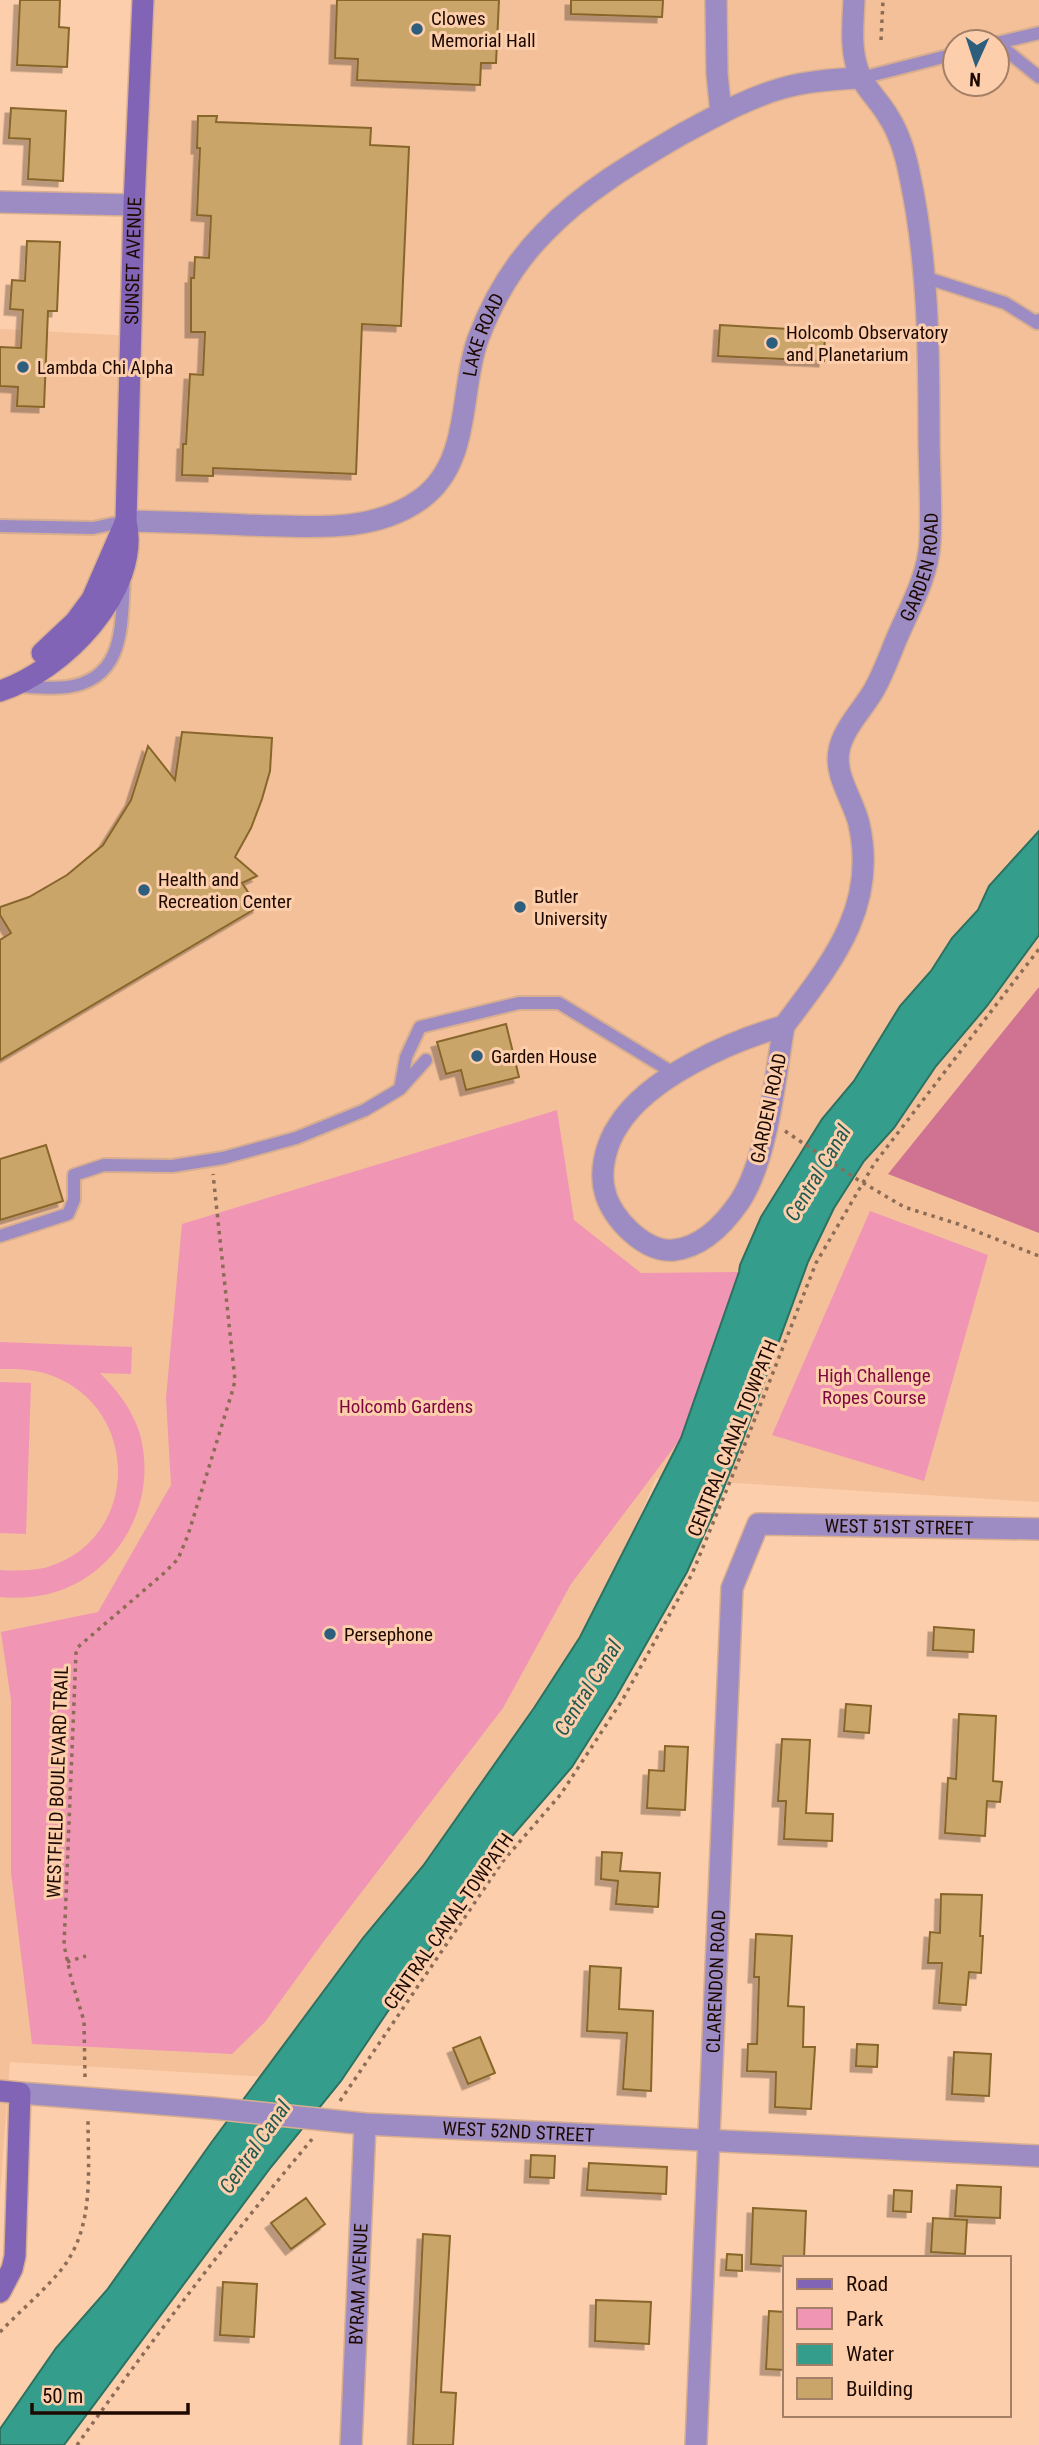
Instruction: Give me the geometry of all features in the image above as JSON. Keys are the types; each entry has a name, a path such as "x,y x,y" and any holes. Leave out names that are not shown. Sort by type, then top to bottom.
{"street":[{"name":"SUNSET AVENUE","path":"5,684 46,667 84,636 104,609 124,567 130,539 126,521 134,205 143,0"},
{"path":"716,0 717,74 721,113"},
{"path":"854,0 852,46 861,78"},
{"name":"LAKE ROAD","path":"126,521 320,527 354,525 395,513 421,499 441,480 453,457 474,351 492,307 514,269 545,232 574,205 635,162 721,113 782,88 811,82 861,78"},
{"name":"GARDEN ROAD","path":"784,1026 728,1046 675,1074 629,1110 617,1127 609,1145 604,1173 605,1193 620,1220 644,1242 673,1250 690,1247 706,1237 728,1216 750,1183 762,1146 784,1026 843,942 858,907 864,869 863,842 856,811 840,772 839,751 842,740 877,685 923,578 929,552 929,383 924,277 917,209 903,148 887,114 861,78"},
{"path":"0,202 134,205"},
{"name":"SUNSET AVENUE","path":"5,684 75,622 92,598 126,521"},
{"name":"WEST 51ST STREET","path":"758,1524 1039,1529"},
{"name":"CLARENDON ROAD","path":"696,2445 732,1588 758,1524"},
{"path":"0,2292 12,2269 16,2239 10,2092"},
{"name":"WEST 52ND STREET","path":"10,2092 212,2108 365,2124 1039,2156"},
{"name":"BYRAM AVENUE","path":"351,2445 365,2124"}],"lane":[{"path":"1011,40 1039,33"},
{"path":"1011,54 1039,77"},
{"path":"861,78 941,58"},
{"path":"924,277 1004,303 1037,323 1039,320"},
{"path":"0,526 93,528 126,521"},
{"path":"5,684 67,687 96,678 111,662 118,644 124,567"},
{"path":"400,1089 406,1057 421,1027 519,1003 559,1003 675,1074"},
{"path":"0,1236 68,1214 74,1200 75,1175 104,1165 173,1166 212,1160 296,1138 365,1110 400,1089 426,1060"}],"path":[{"path":"881,40 883,0"},
{"name":"CENTRAL CANAL TOWPATH","path":"77,2445 135,2364 322,2121 503,1861 561,1794 623,1699 692,1574 816,1263 874,1164 1039,949"},
{"path":"797,1138 855,1178 904,1207 958,1224 1039,1256"},
{"name":"WESTFIELD BOULEVARD TRAIL","path":"85,2080 84,2021 64,1945 77,1649 178,1559 188,1535 234,1384 212,1160"},
{"path":"67,1962 86,1956"},
{"path":"0,2332 61,2269 80,2236 86,2210 89,2113"}],"shaded area":[{"name":"Butler University","path":"145,0 1039,0 1039,1502 656,1478 589,1637 287,2078 10,2062 0,2194 0,329 133,336"},
{"path":"1039,987 1039,1233 888,1174"}],"green space":[{"name":"Holcomb Gardens","path":"557,1110 574,1220 641,1273 739,1272 681,1438 571,1584 503,1708 265,2022 232,2054 32,2044 11,1873 11,1700 1,1632 98,1612 171,1485 166,1398 182,1224"},
{"name":"High Challenge Ropes Course","path":"870,1211 988,1255 924,1481 772,1435"},
{"path":"0,1342 132,1347 131,1374 100,1373 123,1400 139,1431 144,1459 143,1486 137,1512 126,1536 110,1558 89,1575 65,1588 38,1596 0,1597 0,1570 48,1567 78,1552 100,1530 113,1503 118,1473 114,1444 102,1416 82,1393 47,1374 0,1369"},
{"path":"0,1382 31,1383 26,1534 0,1533"}],"water":[{"name":"Central Canal","path":"1039,831 1039,935 987,1006 936,1066 894,1128 864,1161 834,1208 808,1262 742,1442 687,1572 616,1697 572,1767 483,1870 341,2081 271,2167 64,2445 0,2445 0,2429 56,2348 107,2290 211,2143 363,1938 423,1866 534,1708 580,1637 681,1438 740,1265 761,1217 822,1119 854,1081 900,1006 931,971 952,938 978,910 989,886"}],"building":[{"path":"20,0 60,0 59,27 69,28 67,67 17,65"},
{"name":"Clowes Memorial Hall","path":"337,0 499,0 496,63 481,63 480,85 357,80 358,59 335,58"},
{"path":"571,0 663,0 662,17 571,14"},
{"path":"11,108 66,111 63,181 28,179 30,139 9,138"},
{"path":"198,116 217,116 216,122 371,128 370,145 409,147 401,326 362,324 356,474 213,468 213,476 182,475 190,374 203,375 205,332 191,332 191,278 194,278 195,257 209,258 211,216 197,215 200,148 197,148"},
{"path":"27,241 60,242 57,311 48,311 44,407 17,406 18,387 0,386 0,347 21,348 23,310 10,309 12,280 25,281"},
{"name":"Holcomb Observatory and Planetarium","path":"720,325 825,331 824,361 718,356"},
{"name":"Health and Recreation Center","path":"182,732 272,738 270,771 262,799 251,828 235,857 257,876 242,883 258,907 0,1060 0,940 11,933 0,915 0,907 29,897 67,875 103,845 131,800 148,746 175,780"},
{"name":"Garden House","path":"506,1024 519,1077 466,1090 461,1070 446,1074 437,1042"},
{"path":"46,1145 63,1201 0,1220 0,1159"},
{"path":"934,1627 974,1630 973,1652 933,1650"},
{"path":"846,1704 871,1706 869,1733 844,1731"},
{"path":"959,1714 996,1716 993,1781 1002,1782 1000,1802 987,1801 985,1836 945,1833 948,1778 956,1779"},
{"path":"782,1739 810,1740 806,1813 833,1814 832,1841 784,1839 786,1801 778,1801"},
{"path":"665,1746 688,1747 685,1810 647,1808 649,1770 664,1771"},
{"path":"602,1852 622,1853 620,1871 660,1873 658,1907 616,1904 618,1881 601,1879"},
{"path":"941,1894 982,1895 981,1973 969,1972 966,2005 939,2003 942,1963 928,1963 930,1932 940,1933"},
{"path":"756,1934 792,1936 788,2006 804,2007 803,2047 815,2047 811,2109 775,2107 776,2072 747,2071 748,2044 757,2044 759,1977 754,1977"},
{"path":"590,1966 621,1968 619,2009 653,2011 651,2091 623,2089 627,2033 587,2031"},
{"path":"480,2037 495,2073 468,2084 453,2048"},
{"path":"857,2044 878,2045 877,2067 856,2066"},
{"path":"954,2052 991,2054 989,2096 952,2094"},
{"path":"531,2155 555,2156 554,2178 530,2177"},
{"path":"589,2163 667,2167 666,2194 587,2190"},
{"path":"957,2185 1001,2187 1000,2218 955,2216"},
{"path":"894,2190 912,2191 911,2212 893,2211"},
{"path":"306,2198 325,2224 291,2249 271,2223"},
{"path":"753,2208 806,2211 804,2256 783,2256 783,2266 751,2264"},
{"path":"933,2218 967,2220 965,2254 931,2252"},
{"path":"423,2234 450,2236 441,2392 456,2393 453,2445 413,2445"},
{"path":"727,2254 742,2255 742,2271 726,2270"},
{"path":"223,2282 257,2284 254,2337 220,2335"},
{"path":"596,2300 651,2302 649,2344 595,2341"},
{"path":"769,2311 783,2312 783,2370 766,2369"}],"place":[{"name":"Clowes Memorial Hall","path":"417,29"},
{"name":"Holcomb Observatory and Planetarium","path":"772,343"},
{"name":"Lambda Chi Alpha","path":"23,367"},
{"name":"Health and Recreation Center","path":"144,890"},
{"name":"Butler University","path":"520,907"},
{"name":"Garden House","path":"477,1056"},
{"name":"Persephone","path":"330,1634"}]}
